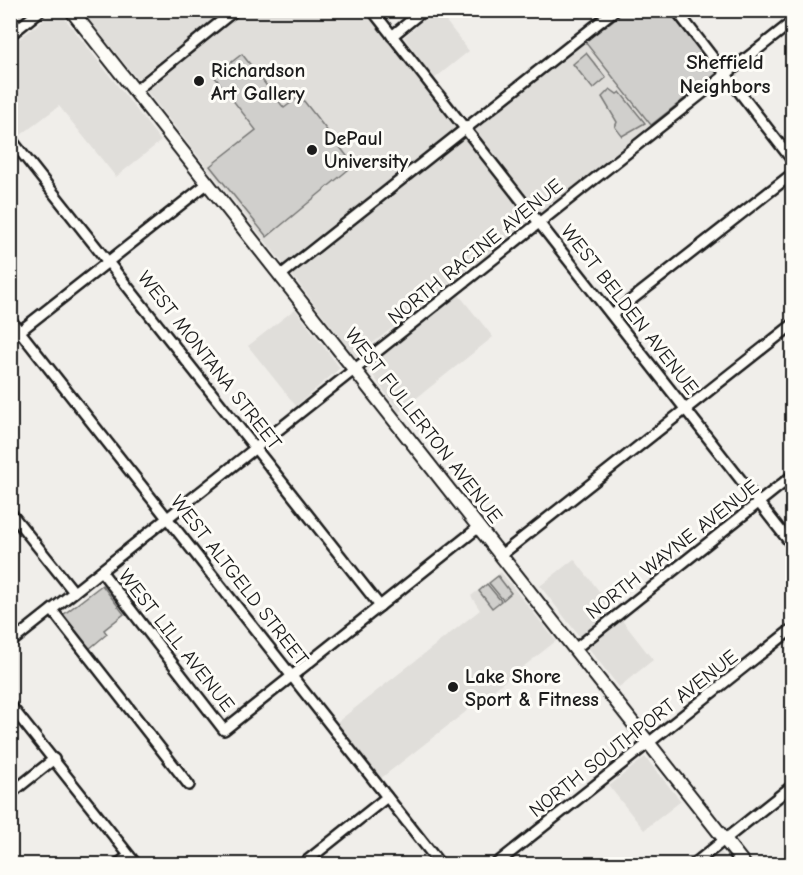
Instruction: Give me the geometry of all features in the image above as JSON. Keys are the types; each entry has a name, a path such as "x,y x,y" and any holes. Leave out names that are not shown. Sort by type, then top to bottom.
{"main road":[{"name":"WEST FULLERTON AVENUE","path":"72,10 744,864"}],"street":[{"path":"10,35 41,10"},
{"path":"135,91 235,10"},
{"name":"WEST BELDEN AVENUE","path":"372,10 792,545"},
{"path":"392,36 424,10"},
{"path":"281,276 615,10"},
{"path":"676,10 792,160"},
{"name":"NORTH RACINE AVENUE","path":"10,643 792,22"},
{"name":"WEST MONTANA STREET","path":"10,138 380,606"},
{"path":"612,315 792,174"},
{"path":"10,339 208,183"},
{"name":"WEST ALTGELD STREET","path":"10,319 440,864"},
{"path":"501,555 792,325"},
{"name":"NORTH WAYNE AVENUE","path":"575,649 792,476"},
{"path":"10,512 74,592"},
{"path":"292,676 479,527"},
{"name":"WEST LILL AVENUE","path":"101,571 224,730 292,676"},
{"path":"52,610 189,785"},
{"name":"NORTH SOUTHPORT AVENUE","path":"496,864 792,629"},
{"path":"10,705 136,864"},
{"path":"10,794 54,759"},
{"path":"694,864 792,786"},
{"path":"303,864 387,797"},
{"path":"118,864 129,856"}],"shaded area":[{"path":"11,10 31,10 31,11 11,28"},
{"name":"DePaul University","path":"435,10 469,51 434,79 404,37"},
{"path":"55,11 59,11 161,141 116,177 59,106 17,138 11,130 11,45"},
{"path":"82,11 225,11 137,79"},
{"name":"DePaul University","path":"243,11 367,11 458,126 456,131 285,266 145,89"},
{"path":"625,11 669,11 717,73 651,125 585,42"},
{"path":"585,42 651,125 556,201 556,204 542,215 475,129"},
{"path":"586,53 606,78 593,89 573,64"},
{"path":"242,54 284,108 300,96 354,165 267,237 210,166 256,130 214,76"},
{"path":"610,89 617,94 620,92 645,123 622,136 615,127 617,122 602,97"},
{"name":"DePaul University","path":"464,138 531,219 355,357 292,275"},
{"path":"459,295 493,337 399,412 367,367"},
{"path":"295,309 340,368 296,406 248,346"},
{"path":"574,559 653,660 619,687 540,586"},
{"path":"501,572 556,641 380,779 336,723 480,610 471,596"},
{"path":"498,576 511,593 503,600 489,583"},
{"path":"487,584 501,601 492,608 479,591"},
{"path":"102,585 124,614 104,630 107,634 89,649 63,615"},
{"path":"645,757 681,801 644,830 609,786"},
{"path":"718,849 732,864 702,864 710,855"}],"place":[{"name":"Richardson Art Gallery","path":"199,81"},
{"name":"DePaul University","path":"312,150"},
{"name":"Lake Shore Sport & Fitness","path":"453,687"}],"district":[{"name":"Sheffield Neighbors","path":"725,74"}]}
